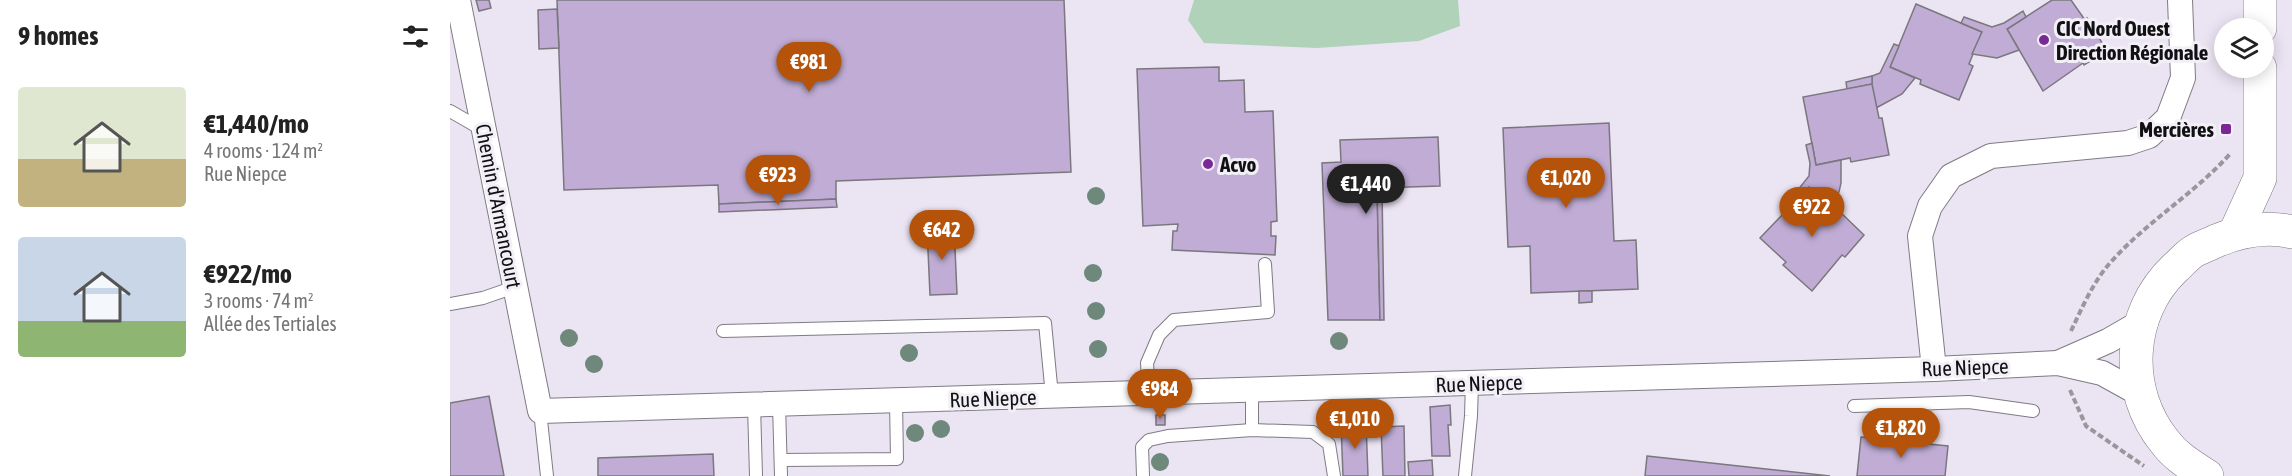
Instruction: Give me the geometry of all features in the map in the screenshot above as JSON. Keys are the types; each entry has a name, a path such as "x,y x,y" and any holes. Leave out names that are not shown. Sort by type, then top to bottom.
{"main road":[{"path":"2260,0 2260,18"},
{"path":"2235,233 2260,178 2260,78"},
{"path":"2207,476 2185,462 2165,443 2150,420 2140,394 2135,358 2140,322 2161,282 2194,251 2235,233 2261,230 2292,232"}],"street":[{"name":"Chemin d'Armancourt","path":"458,0 540,411"},
{"path":"1934,369 1920,237 1930,206 1951,176 1991,156 2128,143 2149,136 2168,118 2183,78 2180,0"},
{"name":"Rue Niepce","path":"2058,363 2108,341 2140,322"},
{"name":"Rue Niepce","path":"540,411 1934,369 2058,363 2102,373 2140,394"}],"lane":[{"path":"450,111 484,131"},
{"path":"1149,393 1147,363 1159,335 1174,320 1268,312 1265,264"},
{"path":"450,304 483,298 515,287"},
{"path":"723,331 1045,323 1052,396"},
{"path":"1465,476 1472,383"},
{"path":"1252,390 1252,430"},
{"path":"781,460 897,459 896,401"},
{"path":"1854,406 1969,402 2033,411"},
{"path":"779,404 781,476"},
{"path":"754,405 756,476"},
{"path":"540,411 547,476"},
{"path":"1143,476 1142,447 1149,440 1168,436 1252,430 1313,432 1329,444 1334,476"}],"path":[{"path":"2149,470 2086,426 2058,363 2088,296 2109,264 2150,224 2217,169"}],"shaded area":[{"path":"450,0 2292,0 2292,476 450,476"}],"green space":[{"path":"1194,0 1458,0 1460,26 1419,41 1317,48 1204,43 1188,20"}],"building":[{"path":"476,0 489,0 491,8 479,11"},
{"path":"557,0 1064,0 1071,172 836,181 836,199 719,204 718,185 564,190"},
{"path":"2052,0 2071,0 2085,20 2087,18 2107,51 2084,65 2083,63 2043,91 2007,29"},
{"path":"1916,4 1982,32 1969,64 1973,66 1959,100 1920,84 1921,80 1890,67"},
{"path":"557,9 559,48 539,49 538,10"},
{"path":"2023,11 2026,17 2007,29 2019,50 1997,58 1972,54 1982,32 1961,23 1964,17 1992,27 2004,23"},
{"path":"1894,44 1899,46 1890,67 1915,78 1902,94 1876,108 1872,76 1880,73"},
{"path":"1219,67 1219,81 1244,80 1245,112 1273,111 1277,221 1271,222 1271,236 1276,236 1275,255 1172,250 1173,231 1177,231 1178,224 1143,226 1137,69"},
{"path":"1872,76 1872,84 1847,89 1846,82"},
{"path":"1872,84 1879,118 1882,118 1889,155 1851,162 1850,158 1816,165 1803,97"},
{"path":"1609,123 1614,241 1636,240 1638,289 1531,293 1530,246 1508,247 1503,128"},
{"path":"1438,137 1440,186 1377,188 1380,320 1328,320 1322,163 1341,162 1340,140"},
{"path":"1812,143 1816,165 1841,160 1839,192 1829,207 1809,187 1793,204 1789,201 1809,176 1810,163 1806,145"},
{"path":"1809,187 1834,212 1837,209 1864,235 1845,257 1842,255 1812,291 1783,265 1786,262 1760,238"},
{"path":"1377,188 1382,188 1384,320 1380,320"},
{"path":"836,199 837,207 719,212 719,204"},
{"path":"954,226 957,294 930,295 927,228"},
{"path":"1579,291 1592,291 1592,302 1579,303"},
{"path":"489,396 504,476 450,476 450,403"},
{"path":"1450,405 1451,425 1448,425 1450,456 1432,456 1430,407"},
{"path":"1329,409 1343,409 1343,423 1329,423"},
{"path":"1156,415 1165,415 1165,425 1156,425"},
{"path":"1366,423 1368,476 1343,476 1341,424"},
{"path":"1404,426 1405,476 1383,476 1381,427"},
{"path":"1861,437 1948,446 1945,476 1857,476"},
{"path":"713,454 714,476 598,476 598,458"},
{"path":"1647,456 1830,476 1645,476"},
{"path":"1432,460 1433,476 1409,476 1408,462"}],"place":[{"name":"CIC Nord Ouest Direction Régionale","path":"2044,40"},
{"name":"Mercières","path":"2226,129"},
{"name":"Acvo","path":"1208,164"}]}
